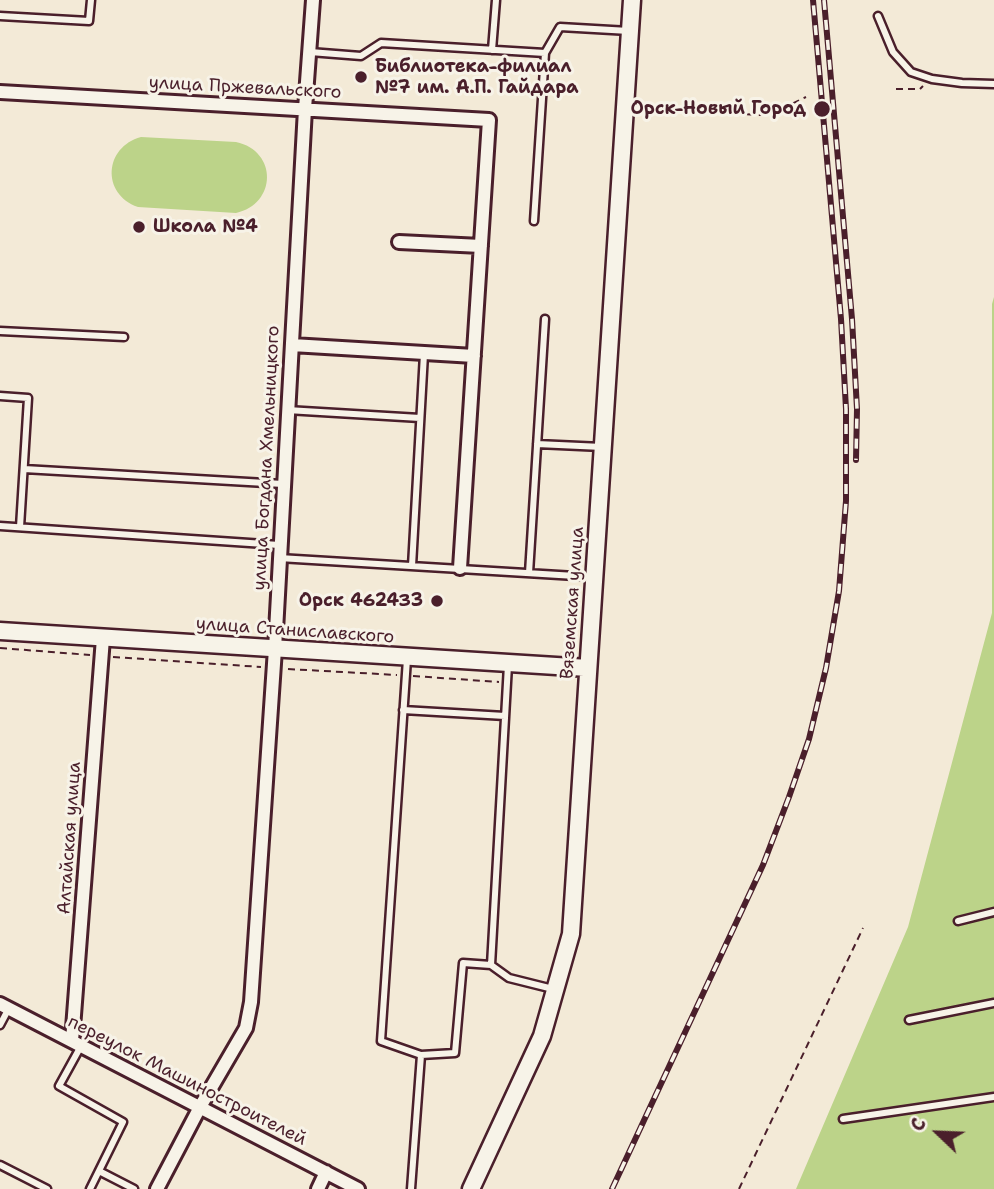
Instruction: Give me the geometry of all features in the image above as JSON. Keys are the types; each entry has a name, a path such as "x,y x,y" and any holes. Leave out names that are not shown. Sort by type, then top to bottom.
{"main road":[{"name":"Вяземская улица","path":"471,1189 542,1036 571,934 632,0"},
{"name":"улица Станиславского","path":"0,631 588,668"}],"street":[{"name":"улица Богдана Хмельницкого","path":"157,1189 246,1028 251,1002 275,649 313,0"},
{"name":"улица Пржевальского","path":"0,92 489,120 481,246"},
{"path":"399,242 481,246 460,568"},
{"path":"292,345 474,356"},
{"name":"Алтайская улица","path":"77,1043 103,638"},
{"name":"переулок Машиностроителей","path":"4,1006 358,1189"},
{"path":"318,1189 326,1172"}],"lane":[{"path":"0,16 89,21 91,0"},
{"path":"492,50 496,0"},
{"path":"878,16 893,52 911,72 932,79 994,84"},
{"path":"534,221 545,53 560,27 630,31"},
{"path":"309,52 361,56 381,43 545,53"},
{"path":"529,573 545,319"},
{"path":"0,331 124,337"},
{"path":"412,566 424,354"},
{"path":"0,396 28,398 20,527"},
{"path":"287,410 420,418"},
{"path":"537,444 603,447"},
{"path":"24,470 283,484"},
{"path":"0,526 412,566 594,578"},
{"path":"407,657 381,1041 421,1055 456,1053 463,963 491,965 509,978 555,990"},
{"path":"491,965 508,663"},
{"path":"403,710 505,716"},
{"path":"958,921 994,912"},
{"path":"909,1020 994,1003"},
{"path":"0,1025 4,1006"},
{"path":"77,1043 59,1086 123,1122 90,1189"},
{"path":"411,1189 421,1055"},
{"path":"843,1119 994,1097"},
{"path":"0,1165 47,1189"},
{"path":"99,1171 134,1189"}],"path":[{"path":"896,89 919,89 932,79"},
{"path":"625,108 760,115 806,97"},
{"path":"0,648 507,683"},
{"path":"739,1189 863,928"}],"green space":[{"path":"141,137 236,142 250,147 265,166 265,189 249,208 236,213 138,207 126,201 118,192 112,171 120,150"},
{"path":"994,297 994,1189 796,1189 908,927 992,613"}],"railway":[{"path":"612,1189 763,865 809,739 826,668 839,591 846,501 846,409 841,319 813,0"},
{"path":"824,0 852,319 857,409 856,460"}],"place":[{"name":"Библиотека-филиал №7 им. А.П. Гайдара","path":"361,77"},
{"name":"Орск-Новый Город","path":"822,109"},
{"name":"Школа №4","path":"139,227"},
{"name":"Орск 462433","path":"437,601"}]}
